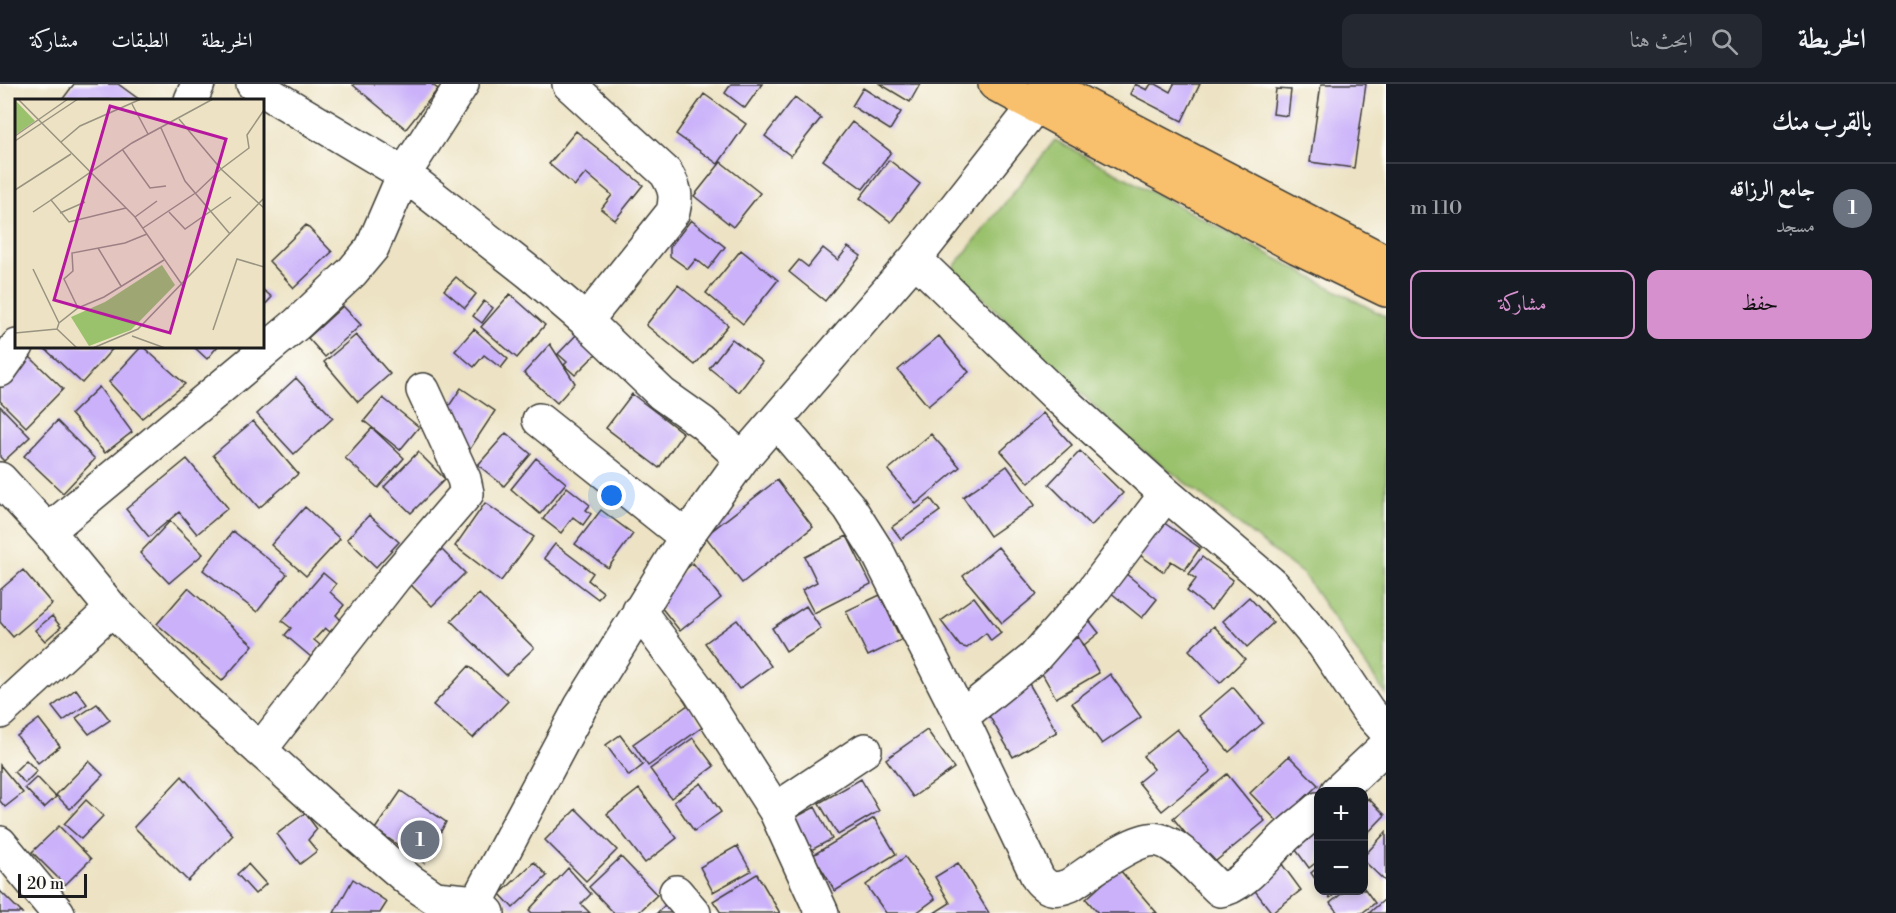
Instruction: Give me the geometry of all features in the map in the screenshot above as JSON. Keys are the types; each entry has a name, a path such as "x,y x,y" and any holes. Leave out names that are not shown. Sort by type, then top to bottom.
{"main road":[{"path":"994,84 1043,92 1386,262"},
{"path":"1043,92 1223,205 1298,247 1386,290"}],"street":[{"path":"191,99 198,84"},
{"path":"253,84 404,174 530,273 586,321 662,394 703,423 742,459"},
{"path":"48,531 297,324 352,272 372,248 404,174 462,84"},
{"path":"569,84 666,173 677,198 673,212 586,321"},
{"path":"0,479 48,531 112,609 200,696 260,750 410,881 435,898 479,909 581,706 686,537 742,459 915,259 1043,92"},
{"path":"915,259 1056,395 1166,494 1273,585 1323,644 1368,711 1386,731"},
{"path":"0,370 16,348"},
{"path":"260,750 394,577 467,493 464,479 423,390"},
{"path":"539,420 686,537"},
{"path":"776,421 849,507 877,551 961,717 1038,879 1044,886 1060,890 1132,846 1145,841 1159,840 1188,859 1220,890 1227,889 1238,883 1314,812"},
{"path":"961,717 1034,658 1092,592 1166,494"},
{"path":"0,712 112,609"},
{"path":"639,611 699,691 775,810 822,913"},
{"path":"1342,787 1386,746"},
{"path":"775,810 865,750"},
{"path":"0,843 58,913"}],"green space":[{"path":"1055,140 1386,317 1386,695 1303,574 1126,437 953,268"}],"building":[{"path":"74,84 118,84 139,99 63,99"},
{"path":"354,84 431,84 438,89 406,129"},
{"path":"731,84 762,84 745,108 725,93"},
{"path":"880,84 920,84 910,102"},
{"path":"1135,84 1147,90 1151,84 1156,84 1170,92 1174,84 1200,84 1182,121 1130,94"},
{"path":"1321,84 1366,84 1354,168 1310,162"},
{"path":"863,88 901,112 890,130 852,106"},
{"path":"1276,89 1291,90 1288,116 1273,114"},
{"path":"704,94 746,124 718,164 676,134"},
{"path":"795,97 821,118 791,156 765,136"},
{"path":"852,122 891,152 863,189 823,160"},
{"path":"576,131 643,185 615,220 601,209 612,195 586,173 575,186 549,164"},
{"path":"889,160 920,184 891,222 860,198"},
{"path":"721,162 760,193 733,227 694,196"},
{"path":"691,220 725,247 708,269 696,259 688,269 670,256 670,247"},
{"path":"306,225 332,252 294,288 269,261"},
{"path":"848,247 861,256 825,301 789,272 799,260 808,267 823,248 838,260"},
{"path":"741,250 778,280 743,324 706,293"},
{"path":"456,277 476,294 465,308 444,290"},
{"path":"678,285 728,325 695,365 646,325"},
{"path":"264,291 272,297 264,306"},
{"path":"510,294 545,325 517,358 481,327"},
{"path":"484,301 493,308 482,323 473,316"},
{"path":"343,306 361,325 325,357 308,338"},
{"path":"474,329 508,359 501,368 484,355 474,367 455,351"},
{"path":"578,333 598,352 575,375 564,365 567,362 558,354"},
{"path":"356,335 390,374 358,402 324,362"},
{"path":"939,336 969,372 928,406 898,370"},
{"path":"732,339 762,362 739,392 709,368"},
{"path":"550,344 575,383 557,403 524,373"},
{"path":"44,348 113,348 82,383"},
{"path":"140,348 144,348 185,384 142,418 109,382"},
{"path":"195,348 216,348 207,359"},
{"path":"29,356 63,389 26,427 0,401 0,386"},
{"path":"296,378 333,418 294,454 257,414"},
{"path":"99,387 132,432 105,453 71,414"},
{"path":"461,388 495,411 470,449 457,440 445,412"},
{"path":"632,394 683,433 659,468 606,428"},
{"path":"383,398 419,427 400,450 364,421"},
{"path":"0,406 30,437 4,461 0,457"},
{"path":"1043,413 1072,445 1029,483 1001,451"},
{"path":"57,421 95,459 63,493 24,456"},
{"path":"253,421 298,474 259,508 213,455"},
{"path":"372,428 404,458 378,488 345,458"},
{"path":"506,433 531,454 504,486 478,465"},
{"path":"931,434 960,467 916,504 888,470"},
{"path":"1080,451 1123,493 1091,526 1049,484"},
{"path":"418,452 445,479 411,513 384,487"},
{"path":"536,458 566,483 540,514 511,489"},
{"path":"187,459 228,508 197,534 179,512 149,537 126,509"},
{"path":"1007,466 1035,505 990,536 963,497"},
{"path":"777,480 813,527 742,583 705,536"},
{"path":"567,487 590,505 586,510 591,514 583,525 573,517 561,533 543,519"},
{"path":"931,499 940,511 901,539 892,527"},
{"path":"485,503 534,537 501,581 455,546"},
{"path":"305,507 340,539 306,576 271,545"},
{"path":"601,510 633,534 608,568 575,544"},
{"path":"369,515 399,542 376,567 347,539"},
{"path":"1160,520 1200,548 1185,570 1171,561 1164,572 1137,553"},
{"path":"170,521 203,554 169,583 140,553"},
{"path":"233,531 287,574 257,612 203,570"},
{"path":"847,536 871,584 814,613 802,590 817,582 805,557"},
{"path":"435,543 465,573 432,606 402,576"},
{"path":"555,544 593,573 588,580 603,592 598,599 544,558"},
{"path":"998,547 1037,594 1002,623 963,576"},
{"path":"1202,557 1233,580 1211,610 1187,591 1196,579 1189,574"},
{"path":"693,563 721,598 680,631 653,597"},
{"path":"23,570 52,604 13,637 0,622 0,590"},
{"path":"323,573 336,584 330,592 344,605 336,615 341,620 330,632 325,628 314,640 320,645 311,657 285,635 291,628 282,621"},
{"path":"1125,573 1157,599 1142,618 1110,592"},
{"path":"188,588 253,645 222,681 157,624"},
{"path":"479,594 534,648 506,675 451,621"},
{"path":"880,595 901,640 868,656 846,611"},
{"path":"974,597 1001,633 991,641 986,633 967,648 960,646 941,621"},
{"path":"1249,597 1273,623 1247,647 1223,621"},
{"path":"806,606 821,629 786,651 772,628"},
{"path":"1082,611 1099,633 1084,645 1067,622"},
{"path":"52,616 61,627 45,641 35,630"},
{"path":"737,620 771,666 739,689 705,643"},
{"path":"1214,626 1245,659 1220,683 1189,650"},
{"path":"1078,637 1099,673 1056,698 1035,661"},
{"path":"469,666 508,701 473,738 433,705"},
{"path":"1110,674 1141,717 1102,744 1072,703"},
{"path":"1024,675 1057,732 1013,757 981,702"},
{"path":"1233,687 1263,723 1229,752 1199,716"},
{"path":"76,689 87,704 63,721 52,707"},
{"path":"97,704 110,720 89,734 76,718"},
{"path":"688,705 704,726 648,766 633,744"},
{"path":"39,719 60,746 38,763 17,736"},
{"path":"1177,729 1211,771 1162,811 1138,782 1154,769 1143,756"},
{"path":"927,730 954,768 913,797 886,759"},
{"path":"620,735 643,765 629,776 606,745"},
{"path":"693,738 714,766 671,798 650,769"},
{"path":"1289,756 1318,785 1279,823 1250,793"},
{"path":"26,760 37,771 25,783 14,772"},
{"path":"89,761 103,775 70,809 56,795"},
{"path":"0,765 23,793 5,807 0,801"},
{"path":"1227,774 1265,821 1211,865 1173,818"},
{"path":"182,776 233,835 188,881 134,827"},
{"path":"37,777 56,797 44,808 25,788"},
{"path":"861,779 879,811 838,835 819,803"},
{"path":"701,783 721,812 694,831 674,802"},
{"path":"639,789 677,838 645,863 607,814"},
{"path":"401,791 446,822 424,863 375,829"},
{"path":"1368,798 1385,815 1368,833"},
{"path":"86,800 103,816 81,839 64,824"},
{"path":"815,807 832,839 802,855 785,823"},
{"path":"576,809 617,850 586,881 545,840"},
{"path":"305,813 317,829 308,840 317,851 300,864 277,834"},
{"path":"874,818 896,854 835,891 813,855"},
{"path":"59,826 91,859 65,885 32,852"},
{"path":"1314,827 1314,864 1309,868 1288,839"},
{"path":"1386,832 1386,882 1368,865 1368,852"},
{"path":"737,846 751,871 713,892 700,867"},
{"path":"1276,856 1301,890 1272,913 1246,879"},
{"path":"621,857 657,895 638,913 614,913 589,887"},
{"path":"905,857 935,899 916,913 886,913 866,885"},
{"path":"534,862 547,876 513,908 500,894"},
{"path":"958,863 989,913 934,913 950,903 935,877"},
{"path":"248,864 266,884 255,894 237,874"},
{"path":"568,868 591,894 581,904 590,913 532,913 529,910"},
{"path":"1119,869 1157,913 1098,913 1086,899"},
{"path":"757,874 780,913 721,913 713,901"},
{"path":"353,879 387,902 380,913 334,913"},
{"path":"0,891 22,913 0,913"},
{"path":"1368,893 1375,903 1362,913 1338,913 1330,903 1340,895"},
{"path":"1384,900 1386,913 1369,913"},
{"path":"666,904 675,913 657,913"}],"place":[{"name":"جامع الرزاقه","path":"420,840"}]}
